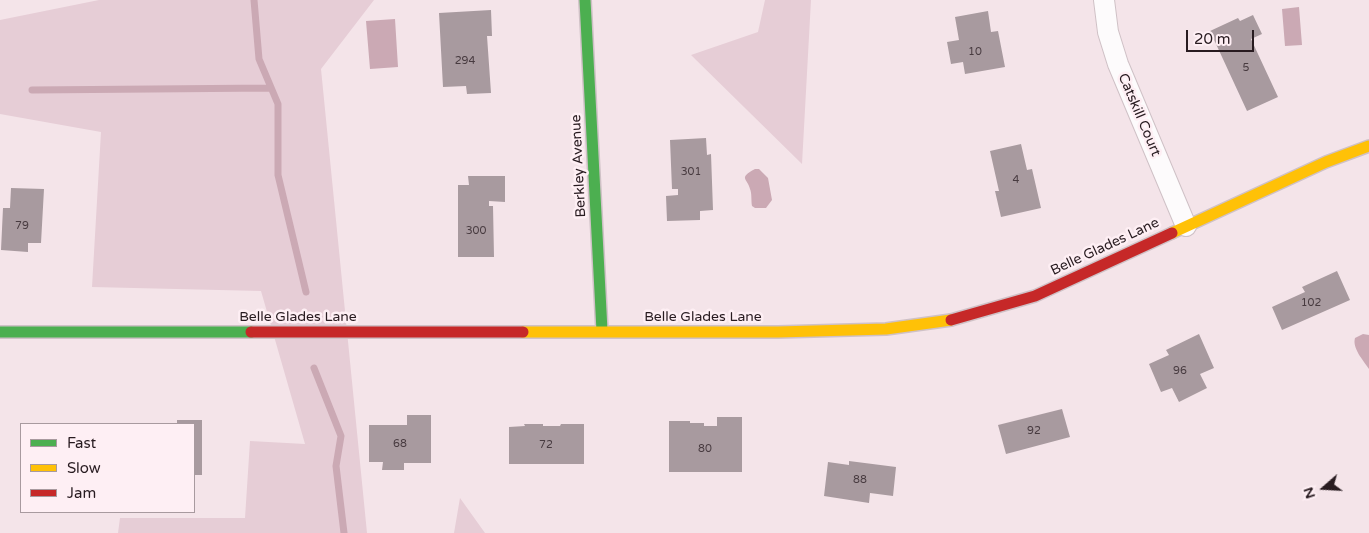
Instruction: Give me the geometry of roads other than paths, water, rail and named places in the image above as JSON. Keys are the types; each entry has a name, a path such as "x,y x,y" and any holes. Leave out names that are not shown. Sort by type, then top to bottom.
{"street":[{"name":"Berkley Avenue","path":"585,0 602,331"},
{"name":"Catskill Court","path":"1104,0 1108,32 1118,64 1186,226"},
{"name":"Belle Glades Lane","path":"0,332 778,332 886,329 944,322 1035,296 1326,162 1369,146"}],"waterway":[{"path":"254,0 259,59 278,104 278,175 306,292"},
{"path":"32,90 271,88"},
{"path":"314,368 341,436 336,466 344,533"}]}
